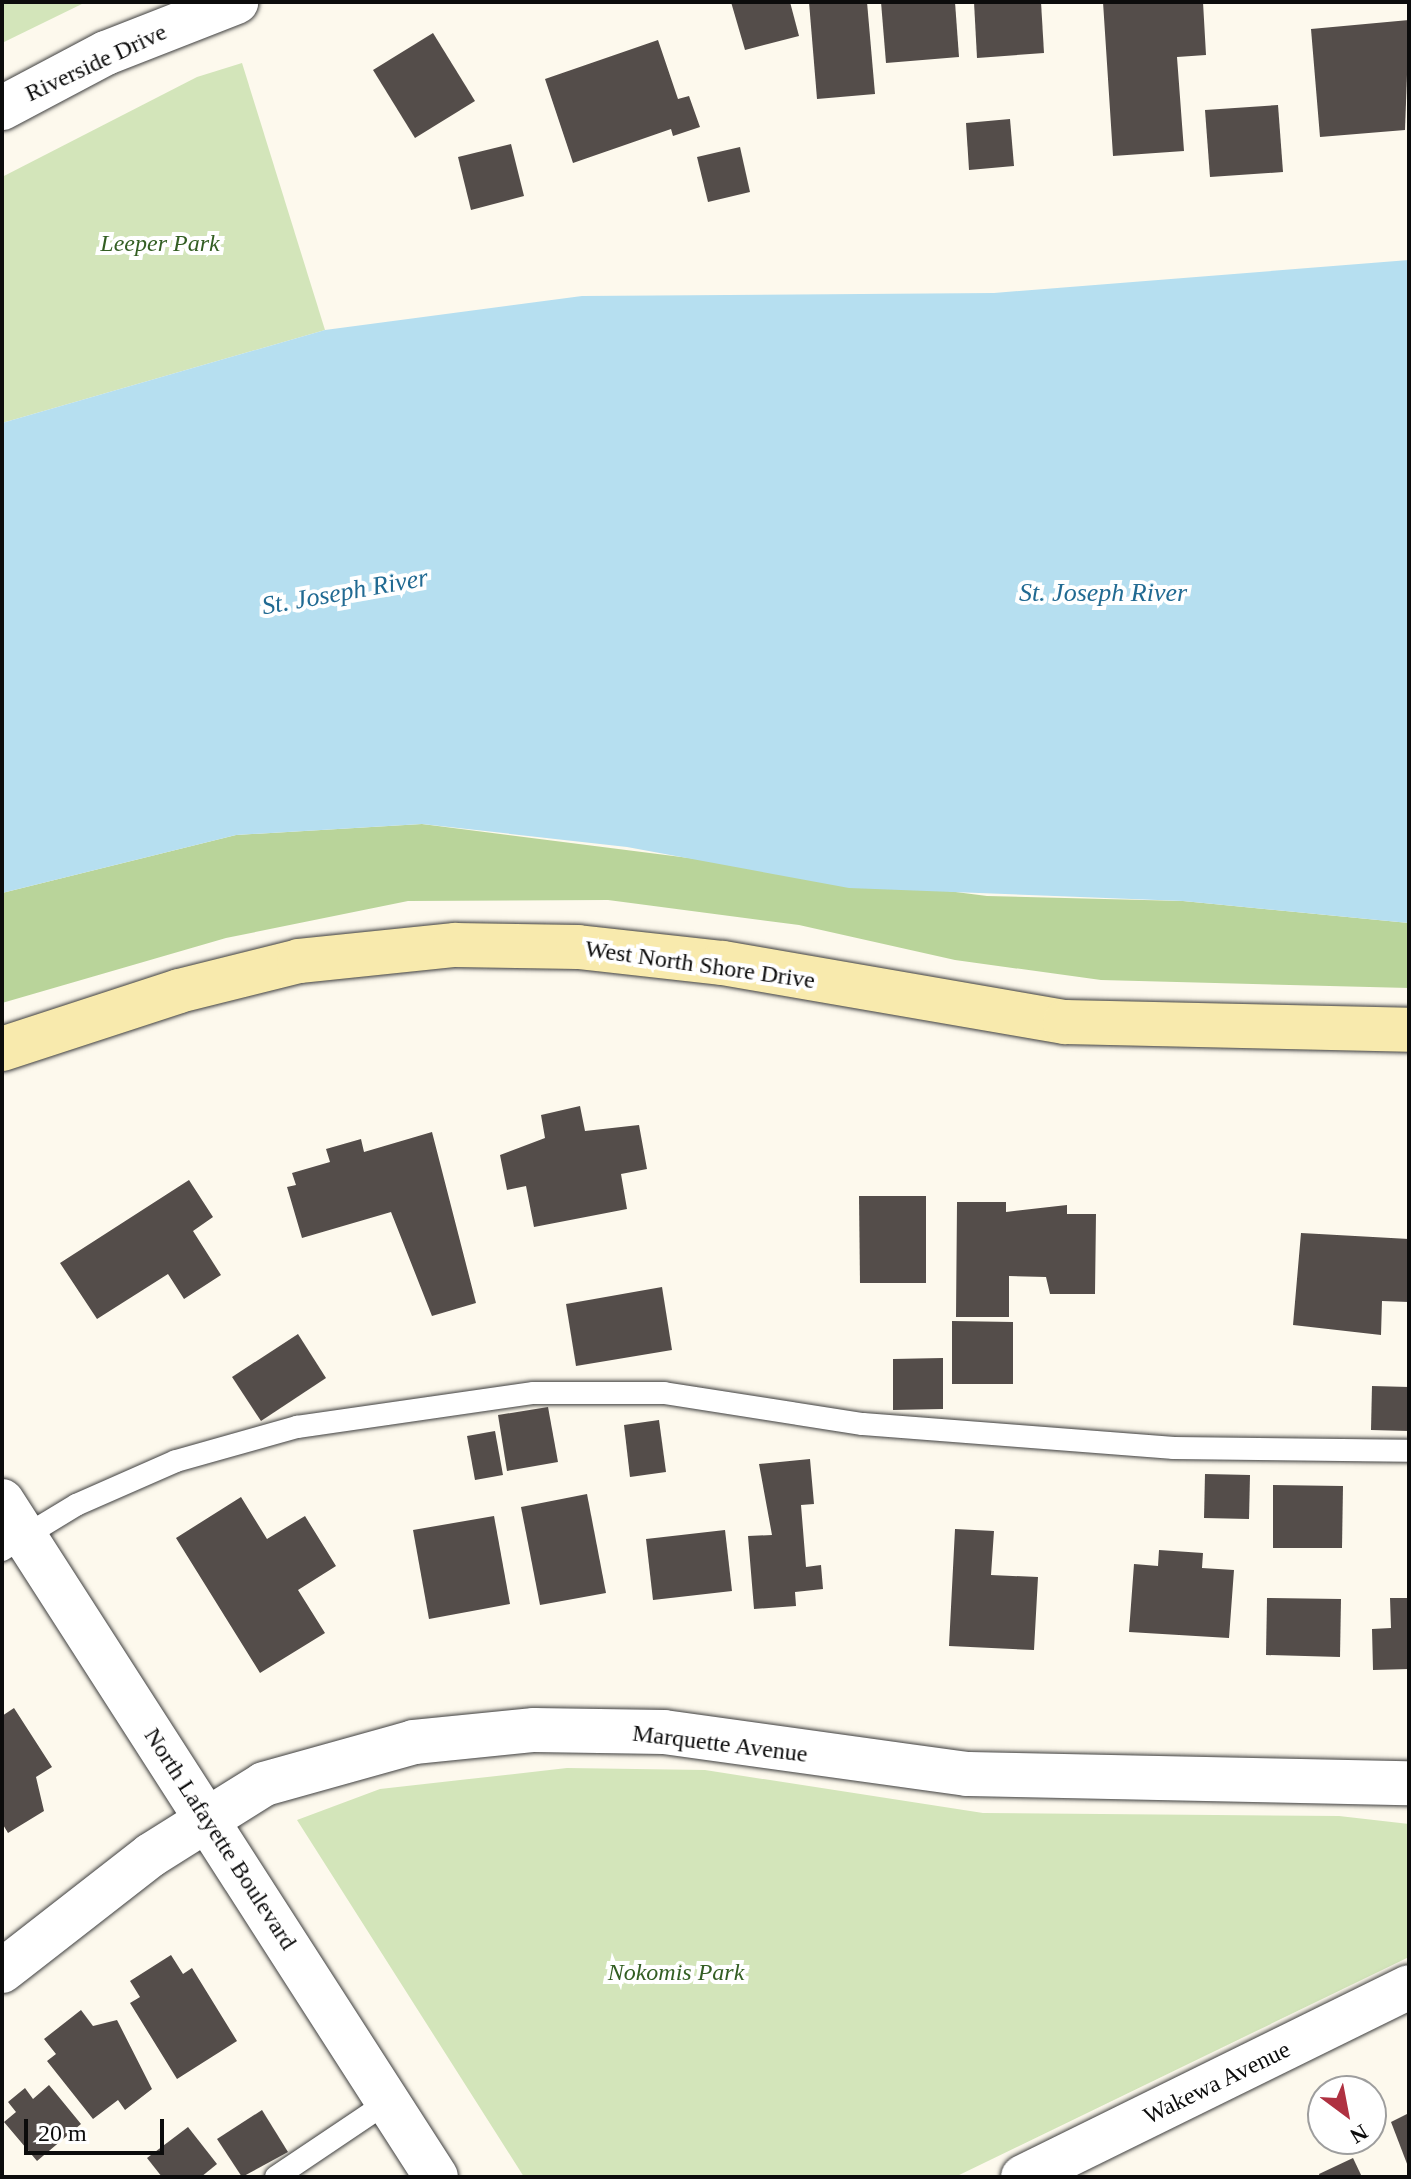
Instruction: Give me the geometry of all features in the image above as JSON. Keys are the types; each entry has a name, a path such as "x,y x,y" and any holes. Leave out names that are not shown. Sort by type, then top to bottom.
{"street":[{"name":"Riverside Drive","path":"2,108 106,53 236,2"},
{"name":"West North Shore Drive","path":"2,1049 179,991 299,961 455,945 578,947 723,963 1065,1022 1409,1030"},
{"name":"North Lafayette Boulevard","path":"10,1529 206,1818 436,2177"},
{"name":"Marquette Avenue","path":"2,1971 206,1818 281,1776 414,1742 534,1730 664,1732 967,1774 1409,1783"},
{"name":"Wakewa Avenue","path":"1023,2177 1409,1987"}],"lane":[{"path":"10,1529 176,1461 297,1427 534,1393 664,1393 863,1424 1152,1446 1409,1451"},
{"path":"276,2177 389,2101"}],"green space":[{"path":"2,2 86,2 2,43"},
{"name":"Leeper Park","path":"242,63 325,330 2,423 2,177 197,77"},
{"path":"422,824 987,896 1183,901 1409,923 1409,988 1101,980 955,960 799,925 608,900 408,901 226,938 2,1003 2,893 236,835"},
{"name":"Nokomis Park","path":"567,1768 705,1770 983,1813 1339,1816 1409,1824 1409,1957 955,2177 524,2177 297,1820 380,1789"}],"water":[{"name":"St. Joseph River","path":"1409,260 1409,923 1183,901 849,888 627,847 422,824 236,835 2,893 2,423 325,330 582,296 994,293"}],"building":[{"path":"731,2 790,2 799,36 745,50"},
{"path":"809,2 867,2 875,94 817,99"},
{"path":"881,2 955,2 959,57 886,63"},
{"path":"974,2 1041,2 1044,53 977,58"},
{"path":"1103,2 1203,2 1206,55 1177,57 1184,151 1113,156"},
{"path":"1409,20 1405,130 1320,137 1311,29"},
{"path":"433,33 475,101 415,138 373,70"},
{"path":"658,40 678,99 689,96 700,127 673,136 671,129 573,163 545,79"},
{"path":"1278,105 1283,172 1210,177 1205,110"},
{"path":"1010,119 1014,166 969,170 966,123"},
{"path":"511,144 524,196 471,210 458,157"},
{"path":"740,147 750,192 708,202 697,157"},
{"path":"580,1106 585,1131 639,1125 647,1169 621,1174 627,1209 534,1227 526,1186 507,1190 500,1155 545,1138 541,1115"},
{"path":"432,1132 476,1303 432,1316 391,1212 302,1238 287,1187 296,1185 292,1173 330,1162 326,1149 361,1139 364,1152"},
{"path":"189,1180 213,1217 193,1231 221,1275 184,1299 168,1274 97,1319 60,1263"},
{"path":"859,1196 926,1196 926,1283 860,1283"},
{"path":"957,1202 1006,1202 1006,1212 1067,1205 1067,1214 1096,1214 1095,1294 1050,1294 1046,1277 1009,1276 1009,1317 956,1317"},
{"path":"1301,1233 1409,1239 1409,1302 1382,1301 1381,1335 1293,1325"},
{"path":"662,1287 672,1350 576,1366 566,1304"},
{"path":"952,1321 1013,1322 1013,1384 952,1384"},
{"path":"298,1334 326,1378 261,1421 232,1377"},
{"path":"943,1358 943,1409 893,1410 893,1359"},
{"path":"1372,1386 1409,1387 1409,1431 1371,1430"},
{"path":"548,1407 558,1462 507,1471 498,1415"},
{"path":"659,1420 666,1472 630,1477 624,1425"},
{"path":"495,1431 503,1475 475,1480 467,1436"},
{"path":"810,1459 814,1504 801,1505 806,1567 821,1565 823,1589 795,1592 796,1606 754,1609 748,1536 772,1535 759,1464"},
{"path":"1205,1474 1250,1475 1249,1519 1204,1518"},
{"path":"1273,1485 1343,1486 1342,1548 1273,1548"},
{"path":"587,1494 606,1593 540,1605 521,1507"},
{"path":"241,1497 267,1539 305,1516 336,1566 298,1590 325,1633 260,1673 176,1538"},
{"path":"494,1516 510,1604 429,1619 413,1530"},
{"path":"955,1529 994,1531 991,1575 1038,1577 1034,1650 949,1646"},
{"path":"725,1530 732,1591 653,1600 646,1539"},
{"path":"1159,1550 1203,1553 1202,1568 1234,1570 1229,1638 1129,1632 1134,1564 1158,1566"},
{"path":"1267,1598 1341,1599 1340,1657 1266,1655"},
{"path":"1390,1598 1409,1598 1409,1669 1373,1670 1372,1629 1391,1628"},
{"path":"14,1708 52,1767 36,1777 44,1811 8,1833 2,1823 2,1716"},
{"path":"171,1955 183,1974 192,1968 237,2041 177,2079 130,2003 140,1997 130,1981"},
{"path":"81,2010 93,2026 117,2020 152,2089 125,2110 118,2100 93,2119 47,2061 56,2054 44,2039"},
{"path":"49,2085 81,2124 37,2161 4,2122 16,2112 8,2102 25,2088 33,2099"},
{"path":"262,2110 288,2152 242,2177 217,2139"},
{"path":"1409,2113 1409,2169 1391,2122"},
{"path":"188,2127 217,2164 201,2177 162,2177 147,2158"},
{"path":"1353,2158 1362,2177 1320,2177 1319,2174"}]}
